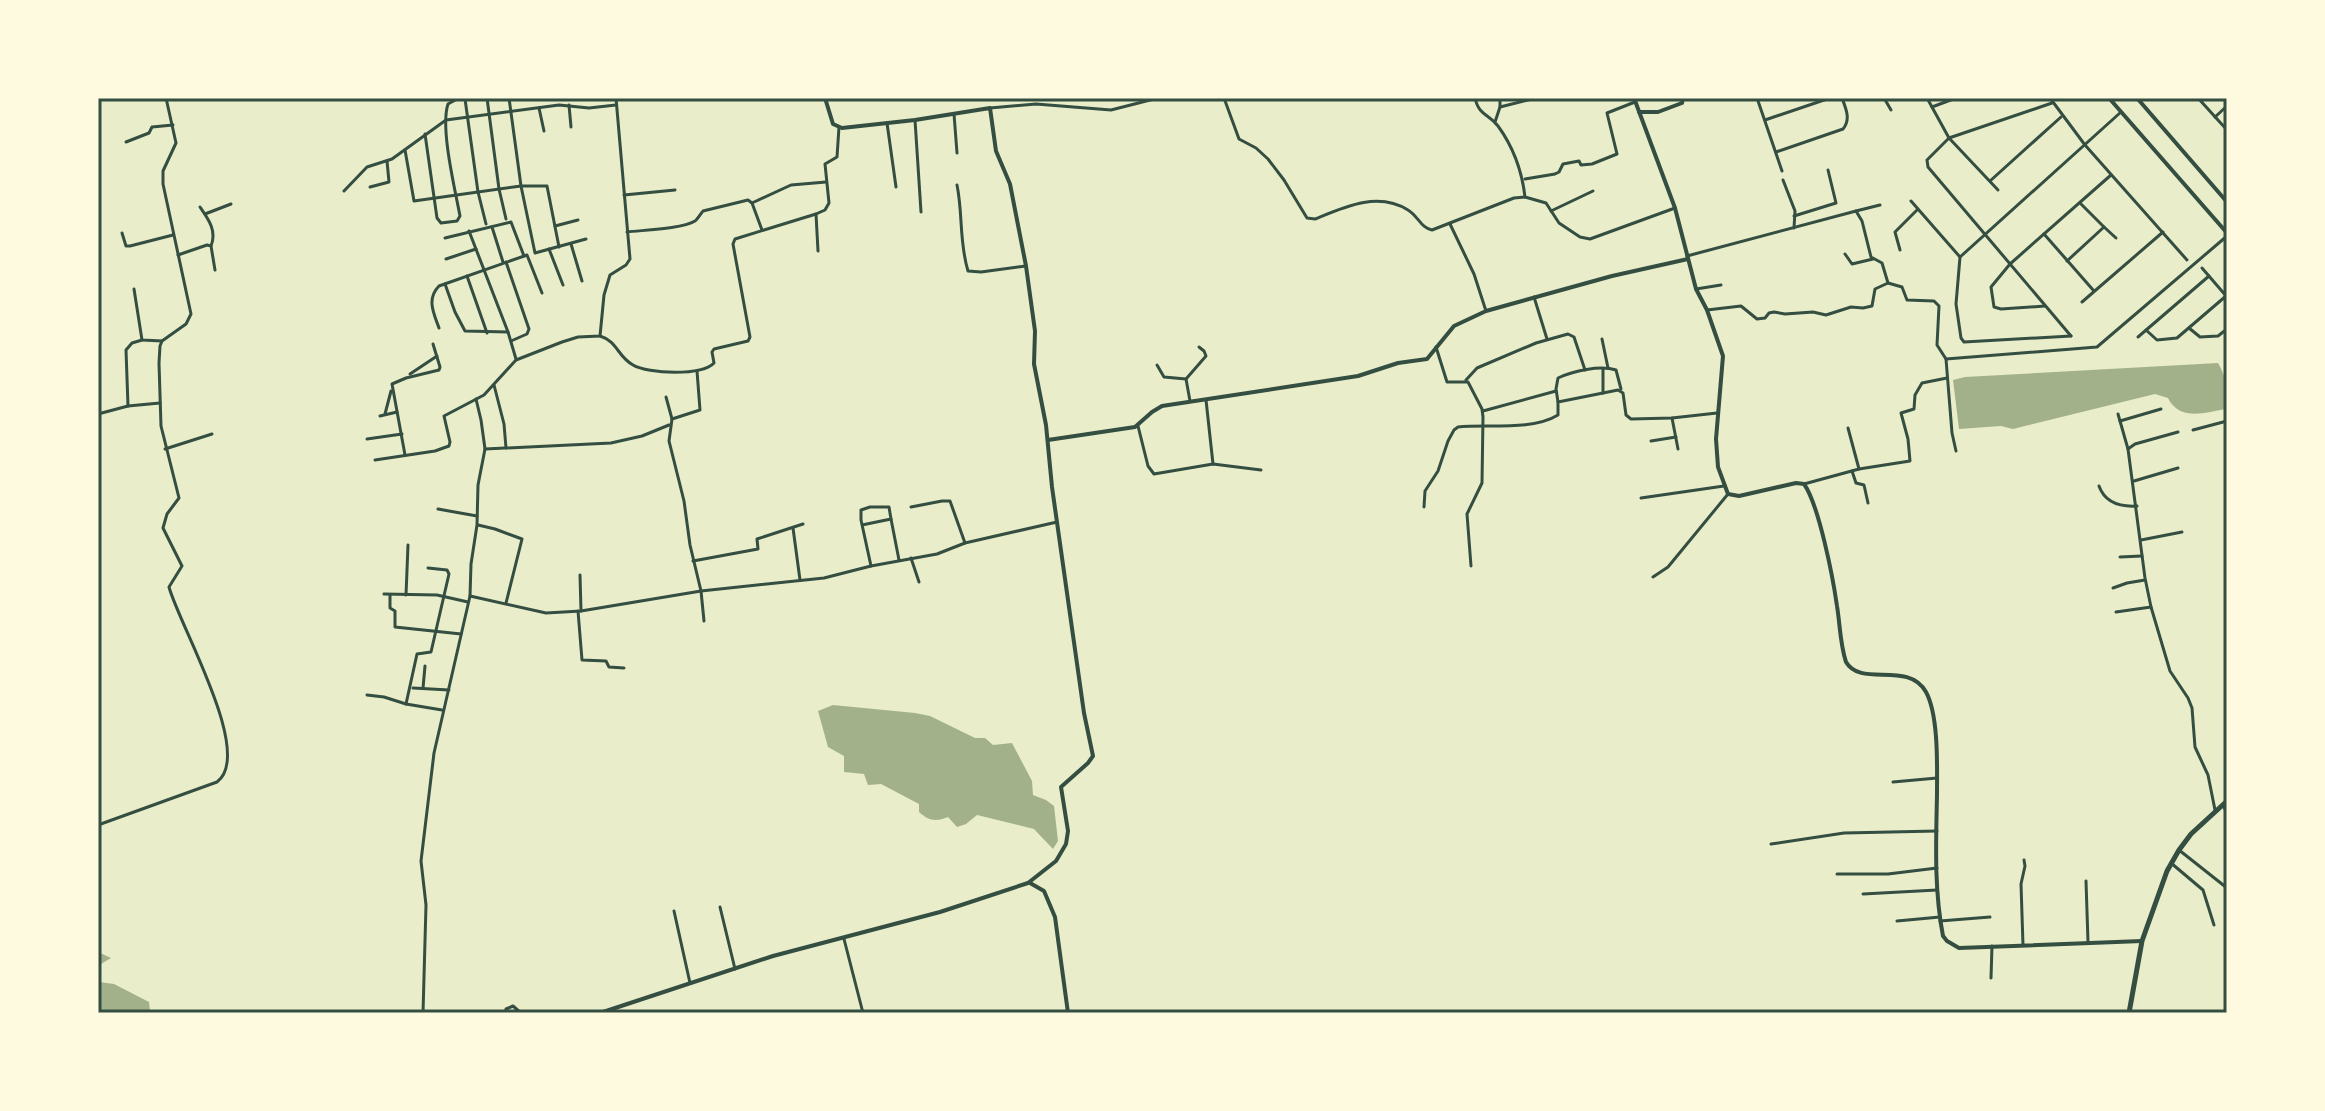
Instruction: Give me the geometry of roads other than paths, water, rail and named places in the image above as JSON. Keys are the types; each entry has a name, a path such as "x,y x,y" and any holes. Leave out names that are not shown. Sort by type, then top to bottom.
{"highway":[{"path":"2129,1013 2142,941 2171,863 2191,834 2225,803"}],"street":[{"path":"128,406 126,350 132,343 142,340 162,341 186,324 191,314 163,176 175,147 166,98"},
{"path":"425,134 437,218 441,223 459,219 446,120 448,104 462,98 467,101 478,192 486,224"},
{"path":"487,98 506,219"},
{"path":"509,98 521,186 535,253 586,239"},
{"path":"600,336 604,295 610,275 630,261 616,98"},
{"path":"740,98 776,98"},
{"path":"375,460 449,446 444,416 476,399 494,385 516,360 562,342 578,337 600,336 614,343 635,367 670,372 706,369 713,365 714,349 748,341 733,244 739,237 825,210 829,203 825,164 837,157 839,127 831,119 825,98"},
{"path":"1029,98 1030,104"},
{"path":"839,127 1030,104 1111,110 1158,98"},
{"path":"1224,98 1241,142 1256,148 1268,159 1307,218 1315,219 1362,203 1388,201 1406,208 1427,230 1514,198 1525,197 1543,201 1559,223 1580,237 1590,239 1675,208"},
{"path":"1475,98 1482,114 1495,122 1513,149 1523,179 1525,197"},
{"path":"1495,122 1500,98"},
{"path":"1500,107 1536,98"},
{"path":"1639,112 1663,111 1682,103 1683,98"},
{"path":"1757,98 1782,171"},
{"path":"1765,120 1830,98"},
{"path":"1776,152 1843,129 1847,124 1847,112 1842,98"},
{"path":"1884,98 1891,110"},
{"path":"1927,98 1949,138 1998,190"},
{"path":"1932,107 1956,98"},
{"path":"1946,359 2097,347 2227,234 2109,98"},
{"path":"2137,98 2227,202"},
{"path":"2198,98 2227,130"},
{"path":"1523,179 1555,174 1566,163 1579,161 1581,165 1592,164 1617,154 1607,113 1634,100 1675,208 1696,289 1707,310 1724,364 1716,439 1718,467 1728,494"},
{"path":"2121,112 2085,145 1986,235 1960,257 1956,304 1961,338 1969,343 2071,336 1986,235 1928,167 1927,160 1949,138 2051,100 2085,145 2187,260"},
{"path":"344,191 367,167 387,161 446,120 569,105 587,108 616,105"},
{"path":"569,105 571,127"},
{"path":"2215,117 2227,106"},
{"path":"539,108 544,131"},
{"path":"600,1013 735,969 940,912 1028,883 1061,854 1068,837 1061,787 1093,756 1084,713 1048,440 1034,364 1035,331 1026,266 1010,184 996,151 990,108"},
{"path":"954,114 957,153"},
{"path":"1990,181 2063,116"},
{"path":"915,120 921,212"},
{"path":"887,123 896,187"},
{"path":"126,142 149,133 152,127 173,125"},
{"path":"405,149 414,201 521,186 547,186 559,247"},
{"path":"370,187 389,182 387,161"},
{"path":"1794,216 1835,204 1828,170"},
{"path":"2046,306 1994,307 1991,287 2010,264 2111,175"},
{"path":"1783,180 1794,216 1794,228"},
{"path":"752,203 791,185 826,182"},
{"path":"957,185 962,207 962,251 968,271 1026,266"},
{"path":"624,195 675,190"},
{"path":"1551,211 1593,191"},
{"path":"627,232 696,221 703,211 748,200 762,230"},
{"path":"1911,201 1960,257"},
{"path":"2080,203 2116,238"},
{"path":"205,214 231,204"},
{"path":"1048,440 1138,426 1156,409 1190,401 1358,376 1398,363 1427,359 1459,322 1486,311 1880,205"},
{"path":"200,207 214,234 211,246 215,270"},
{"path":"1900,250 1895,232 1917,210"},
{"path":"1856,211 1862,221 1869,253 1882,263 1888,283"},
{"path":"816,214 818,251"},
{"path":"555,226 578,220"},
{"path":"445,238 511,222 524,256"},
{"path":"1450,224 1474,274 1486,311"},
{"path":"492,227 529,329 527,334 511,341"},
{"path":"2067,261 2104,227"},
{"path":"469,231 516,360"},
{"path":"2082,302 2163,232"},
{"path":"122,233 126,246 173,235"},
{"path":"2044,234 2094,291"},
{"path":"571,244 582,281"},
{"path":"178,255 211,246"},
{"path":"446,259 476,249"},
{"path":"549,249 563,285"},
{"path":"1845,254 1852,264 1873,259"},
{"path":"439,328 431,301 434,291 505,262 527,255 542,293"},
{"path":"2146,330 2157,340 2177,338 2227,296 2202,268"},
{"path":"467,276 487,333"},
{"path":"2138,337 2209,276"},
{"path":"1707,310 1741,306 1757,319 1774,312 1826,315 1851,307 1872,306 1875,289 1888,283 1902,287 1907,300 1937,302 1937,345 1946,359 1956,451"},
{"path":"445,284 465,331 508,332"},
{"path":"1696,289 1721,285"},
{"path":"134,289 142,340"},
{"path":"1534,297 1547,339"},
{"path":"2189,328 2200,337 2218,336 2227,329"},
{"path":"1436,347 1447,382 1466,380 1477,368 1547,339 1568,334 1574,337 1585,370"},
{"path":"1602,339 1606,368 1603,393"},
{"path":"98,825 217,782 227,768 226,735 215,698 169,587 182,566 163,528 167,514 179,498 165,449 160,403 159,356 162,341"},
{"path":"397,412 383,415 393,382 439,370 433,344"},
{"path":"1186,379 1206,356 1199,347"},
{"path":"406,378 437,356"},
{"path":"1157,365 1164,377 1186,379"},
{"path":"1424,507 1425,491 1442,463 1454,430 1461,427 1510,426 1556,417 1560,411 1556,391 1560,376 1606,368 1618,373 1628,418 1672,418 1717,413"},
{"path":"672,419 700,410 697,371"},
{"path":"1186,379 1190,401"},
{"path":"1466,380 1483,411 1482,483 1467,514 1471,566"},
{"path":"1728,494 1739,496 1910,461 1901,413 1914,409 1915,395 1922,383 1948,380"},
{"path":"494,385 504,424 506,449"},
{"path":"392,388 405,455"},
{"path":"1483,411 1556,391"},
{"path":"1558,402 1621,391"},
{"path":"666,397 672,419 669,441 684,501 704,621"},
{"path":"423,1013 426,905 421,861 428,792 470,596 478,485 485,449 476,399"},
{"path":"1206,399 1213,464"},
{"path":"98,414 128,406 160,403"},
{"path":"2120,421 2161,409"},
{"path":"2118,414 2134,481 2151,607 2170,671 2192,708 2195,747 2208,775 2215,810"},
{"path":"1672,418 1678,449"},
{"path":"2193,430 2227,421"},
{"path":"485,449 611,443 642,436 669,425"},
{"path":"1138,426 1148,466 1154,474 1213,464 1261,470"},
{"path":"1848,428 1859,469"},
{"path":"2128,449 2135,444 2178,432"},
{"path":"165,449 212,434"},
{"path":"367,439 402,434"},
{"path":"1651,441 1676,437"},
{"path":"2134,481 2178,468"},
{"path":"1852,471 1855,481 1864,485 1868,503"},
{"path":"1804,484 1812,499 1824,543 1846,662 1853,671 1911,677 1929,699 1937,778 1937,890 1943,936 1954,946 1967,948 2142,941"},
{"path":"1641,498 1724,486"},
{"path":"2099,486 2102,495 2113,503 2137,506"},
{"path":"1653,577 1668,567 1728,494"},
{"path":"911,507 950,501 965,543"},
{"path":"871,566 862,525 861,510 865,508 889,507 899,560"},
{"path":"438,509 477,516"},
{"path":"862,525 891,519"},
{"path":"470,596 546,613 580,611 701,591 824,578 937,554 965,543 1057,522"},
{"path":"693,561 758,549 757,539 803,524"},
{"path":"477,525 522,538 506,603"},
{"path":"793,528 800,581"},
{"path":"2141,540 2182,532"},
{"path":"406,595 408,545"},
{"path":"2120,557 2142,556"},
{"path":"911,558 919,582"},
{"path":"406,704 417,654 431,652 448,572 428,568"},
{"path":"580,575 582,660 606,661 609,667 624,668"},
{"path":"2113,588 2145,580"},
{"path":"384,594 442,596 468,602"},
{"path":"390,595 390,608 395,611 394,626 461,634"},
{"path":"2116,612 2151,607"},
{"path":"423,688 425,666"},
{"path":"411,688 449,690"},
{"path":"367,695 443,711"},
{"path":"1893,782 1937,778"},
{"path":"2225,803 2227,814"},
{"path":"1771,844 1844,833 1937,831"},
{"path":"2179,850 2227,888"},
{"path":"2023,945 2021,884 2024,860"},
{"path":"2171,863 2203,890 2214,925"},
{"path":"1837,874 1888,874 1937,868"},
{"path":"2086,881 2088,942"},
{"path":"1028,883 1044,891 1055,917 1068,1013"},
{"path":"1863,894 1937,890"},
{"path":"720,907 735,969"},
{"path":"674,911 690,983"},
{"path":"1897,921 1990,917"},
{"path":"844,937 863,1013"},
{"path":"1991,978 1992,946"},
{"path":"505,1013 513,1006 521,1013"}]}
